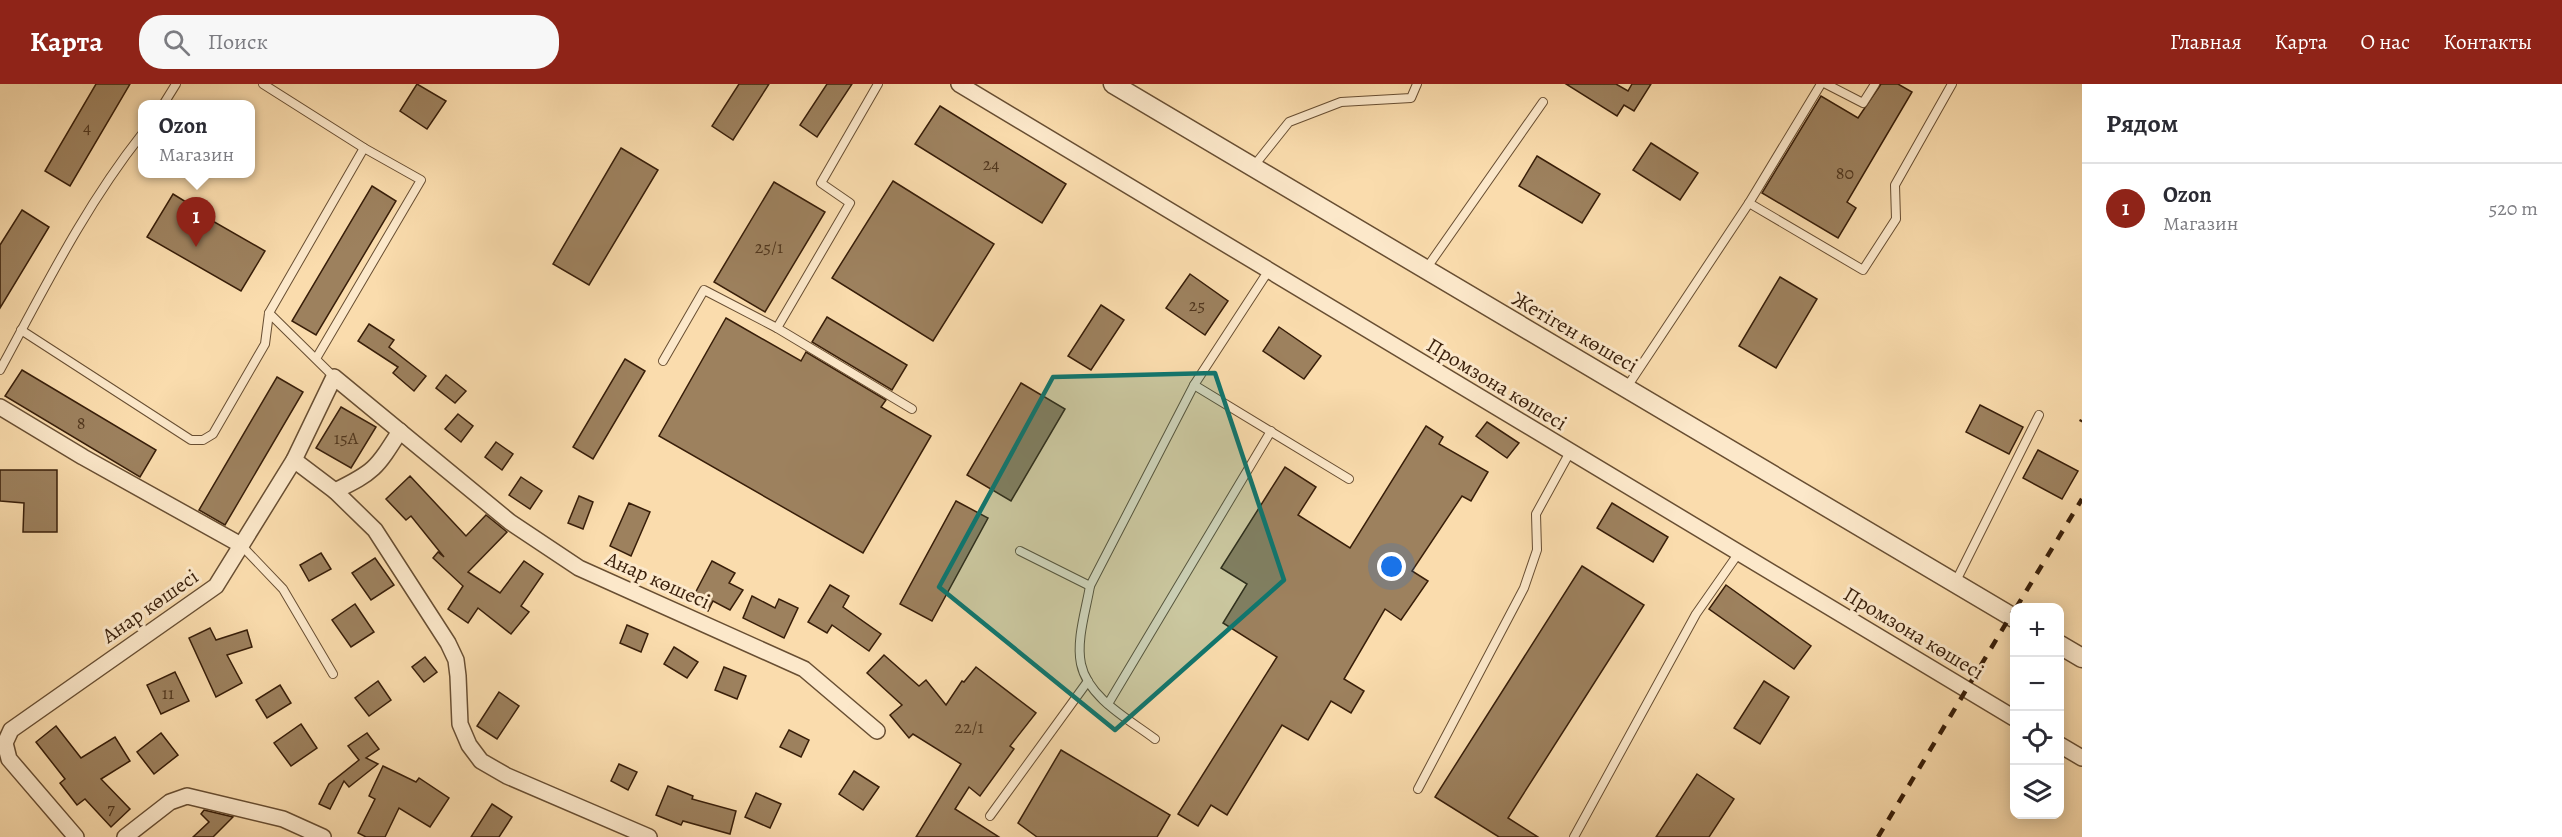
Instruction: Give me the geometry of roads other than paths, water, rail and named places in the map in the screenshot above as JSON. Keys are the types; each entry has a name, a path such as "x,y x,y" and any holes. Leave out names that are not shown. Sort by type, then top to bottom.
{"street":[{"name":"Промзона көшесі","path":"959,84 2010,716"},
{"name":"Жетіген көшесі","path":"1113,84 2010,616"},
{"name":"Анар көшесі","path":"76,837 9,759 5,743 11,730 216,586 294,460 334,377 510,522 579,568 804,669 877,731"},
{"path":"0,407 83,457 241,545"},
{"path":"335,491 367,475 378,466 400,432"},
{"path":"294,460 335,491 375,530 448,643 456,660 460,724 469,745 481,761 507,776 649,837"},
{"path":"2064,647 2082,658"},
{"path":"2064,747 2082,758"},
{"path":"125,837 170,802 187,796 283,819 323,837"}],"lane":[{"path":"167,100 176,84"},
{"path":"263,84 364,148 421,180 317,357"},
{"path":"777,328 850,203 821,183 879,84"},
{"path":"1253,167 1289,122 1341,102 1411,98 1417,84"},
{"path":"1627,389 1749,203 1821,84"},
{"path":"1826,84 1863,104 1875,84"},
{"path":"1749,203 1863,270 1896,219 1895,185 1952,84"},
{"path":"1425,271 1543,102"},
{"path":"0,370 82,221 117,166 138,139"},
{"path":"21,330 192,440 203,440 213,434 265,344 269,313 364,148"},
{"path":"1155,739 1108,704 1088,681 1081,664 1080,643 1090,586 1194,385 1269,270"},
{"path":"663,362 704,290 777,328 912,409"},
{"path":"269,313 317,357 334,377"},
{"path":"1194,385 1349,478"},
{"path":"1955,583 2038,416"},
{"path":"1108,704 1271,431"},
{"path":"1418,789 1524,588 1538,550 1536,514 1570,452"},
{"path":"241,545 283,590 333,675"},
{"path":"1020,551 1090,586"},
{"path":"1574,837 1696,614 1738,554"},
{"path":"990,816 1088,681"}],"railway":[{"path":"2019,603 2082,499"},
{"path":"1878,837 2010,617"}],"place":[{"name":"Ozon","path":"196,247"}]}
